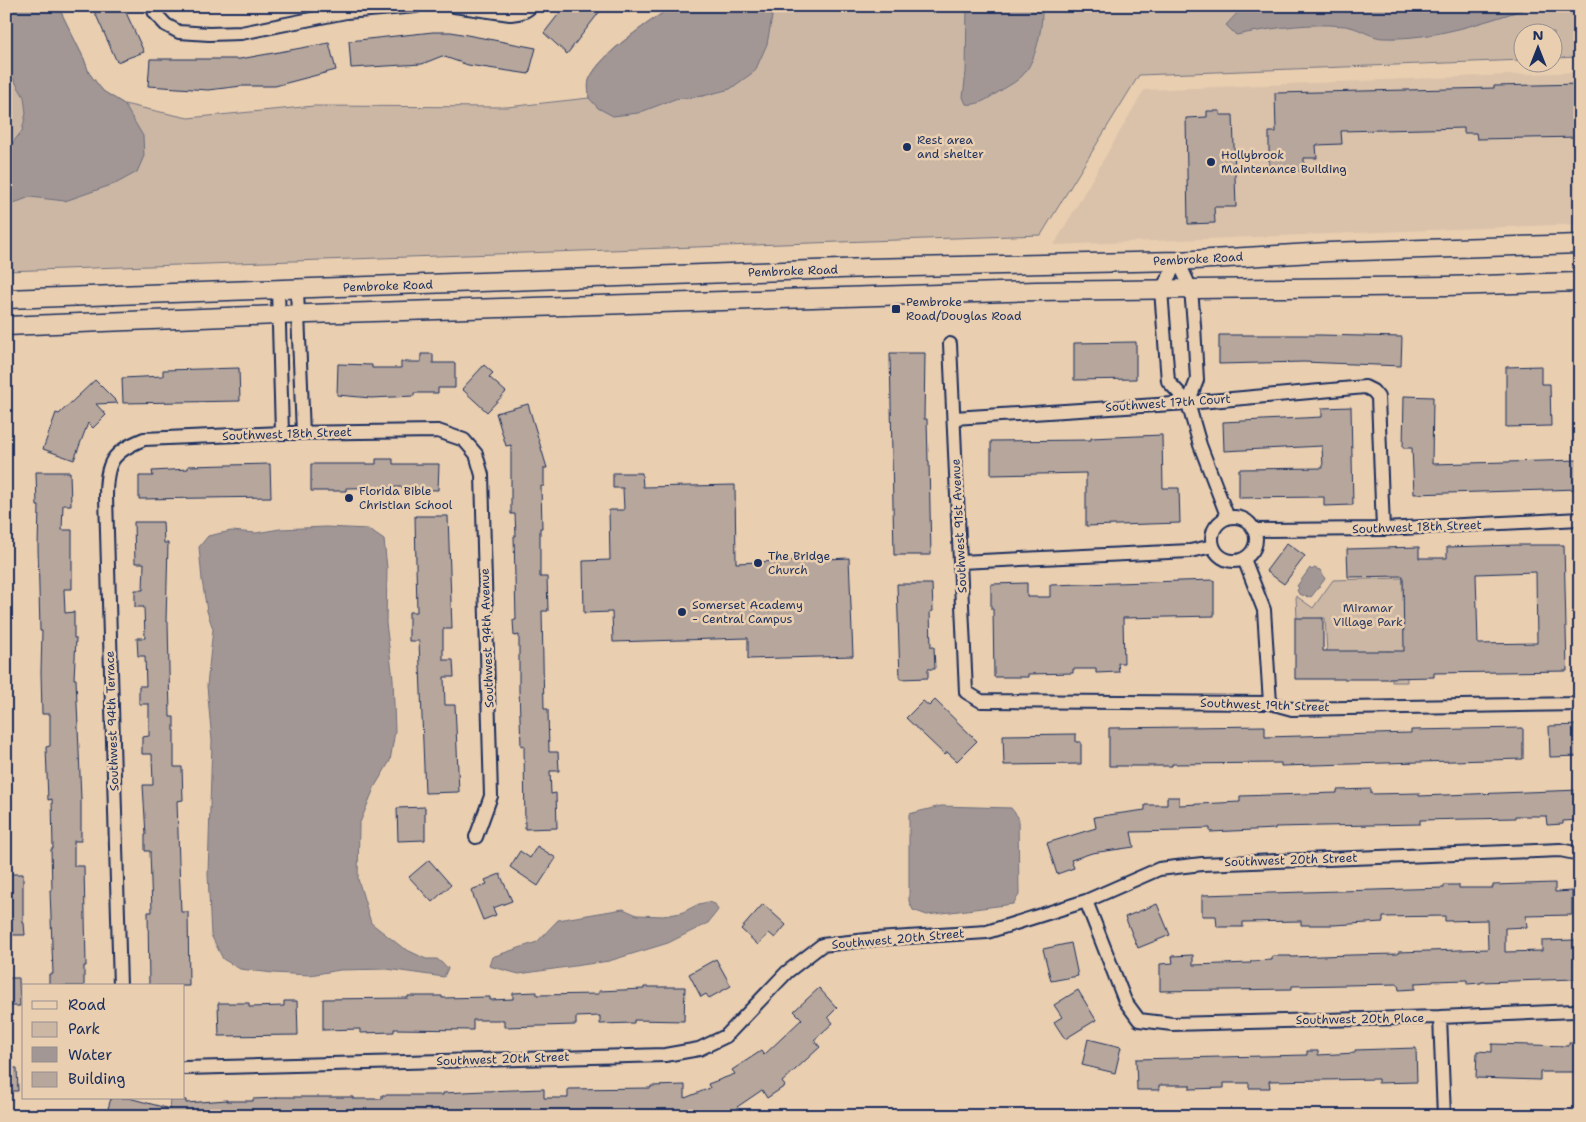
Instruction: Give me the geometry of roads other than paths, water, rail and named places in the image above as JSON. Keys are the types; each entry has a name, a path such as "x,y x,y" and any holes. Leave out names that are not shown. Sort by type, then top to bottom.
{"main road":[{"name":"Pembroke Road","path":"6,299 298,290 868,268 1178,261 1329,252 1580,244"},
{"path":"786,272 787,299"},
{"name":"Pembroke Road","path":"6,326 299,314 1036,291 1446,286 1580,282"}],"street":[{"path":"152,6 166,25 179,32 209,34 241,33 346,12 416,6"},
{"path":"454,6 510,14 528,10 531,6"},
{"path":"1178,261 1191,289 1197,380 1188,403"},
{"path":"1178,261 1161,290 1168,380 1188,403 1200,446 1228,518"},
{"path":"278,290 282,433"},
{"path":"298,290 302,433"},
{"name":"Southwest 91st Avenue","path":"950,344 966,692 980,701"},
{"name":"Southwest 17th Court","path":"954,418 1188,403 1366,387 1378,397 1383,529"},
{"name":"Southwest 18th Street","path":"114,458 126,446 144,438 282,433 438,431 464,440"},
{"name":"Southwest 94th Avenue","path":"464,440 476,454 482,475 483,504 491,796 476,838"},
{"name":"Southwest 94th Terrace","path":"114,458 106,475 106,497 120,984"},
{"path":"1228,518 1242,519 1254,530 1256,539 1254,547 1244,559 1234,561 1225,559 1218,555 1212,546 1214,531 1218,524 1228,518"},
{"name":"Southwest 18th Street","path":"1254,530 1383,529 1580,519"},
{"path":"960,562 1190,551 1212,546"},
{"path":"1244,559 1264,610 1270,703"},
{"name":"Southwest 19th Street","path":"980,701 1270,703 1292,709 1580,704"},
{"name":"Southwest 20th Street","path":"185,1068 665,1055 700,1049 726,1036 787,972 822,946 876,939 987,932 1086,900 1159,869 1202,864 1560,850 1580,854"},
{"name":"Southwest 20th Place","path":"1086,900 1125,1001 1139,1020 1172,1024 1440,1017 1574,1011 1580,1008"},
{"path":"1440,1017 1444,1116"}],"water":[{"path":"6,6 58,6 89,73 103,91 124,104 143,136 144,156 137,172 117,183 65,201 30,197 6,206 6,151 22,131 26,113 24,97 6,66"},
{"path":"673,6 771,6 772,17 767,44 755,71 730,89 703,96 675,99 638,113 613,116 598,108 589,98 588,88 589,80 596,68 615,48"},
{"path":"967,6 1042,6 1037,45 1026,72 990,98 970,104 966,104 963,97 966,72"},
{"path":"1249,6 1534,6 1478,24 1440,33 1402,38 1382,38 1348,26 1330,25 1283,27 1236,35 1226,25 1242,8"},
{"path":"326,527 368,529 384,540 387,568 386,623 393,679 395,731 390,761 375,786 359,825 358,879 371,923 403,948 426,959 437,959 448,968 444,977 387,969 340,970 310,975 240,969 223,959 211,935 208,874 212,741 207,686 213,629 207,611 199,547 208,536 231,531 256,533 280,529"},
{"path":"1310,568 1312,570 1314,568 1320,570 1325,579 1311,597 1308,597 1299,594 1297,586"},
{"path":"941,806 1011,808 1018,817 1019,895 1013,904 927,915 913,910 909,901 909,814"},
{"path":"708,902 715,904 718,910 708,923 668,943 609,961 519,974 489,966 492,957 537,942 558,920 623,909 637,915 663,916 681,913 699,904"}],"place":[{"name":"Rest area and shelter","path":"907,147"},
{"name":"Hollybrook Maintenance Building","path":"1211,162"},
{"name":"Pembroke Road/Douglas Road","path":"896,309"},
{"name":"Florida Bible Christian School","path":"349,498"},
{"name":"The Bridge Church","path":"758,563"},
{"name":"Somerset Academy - Central Campus","path":"682,612"}],"park label":[{"name":"Miramar Village Park","path":"1368,615"}]}
